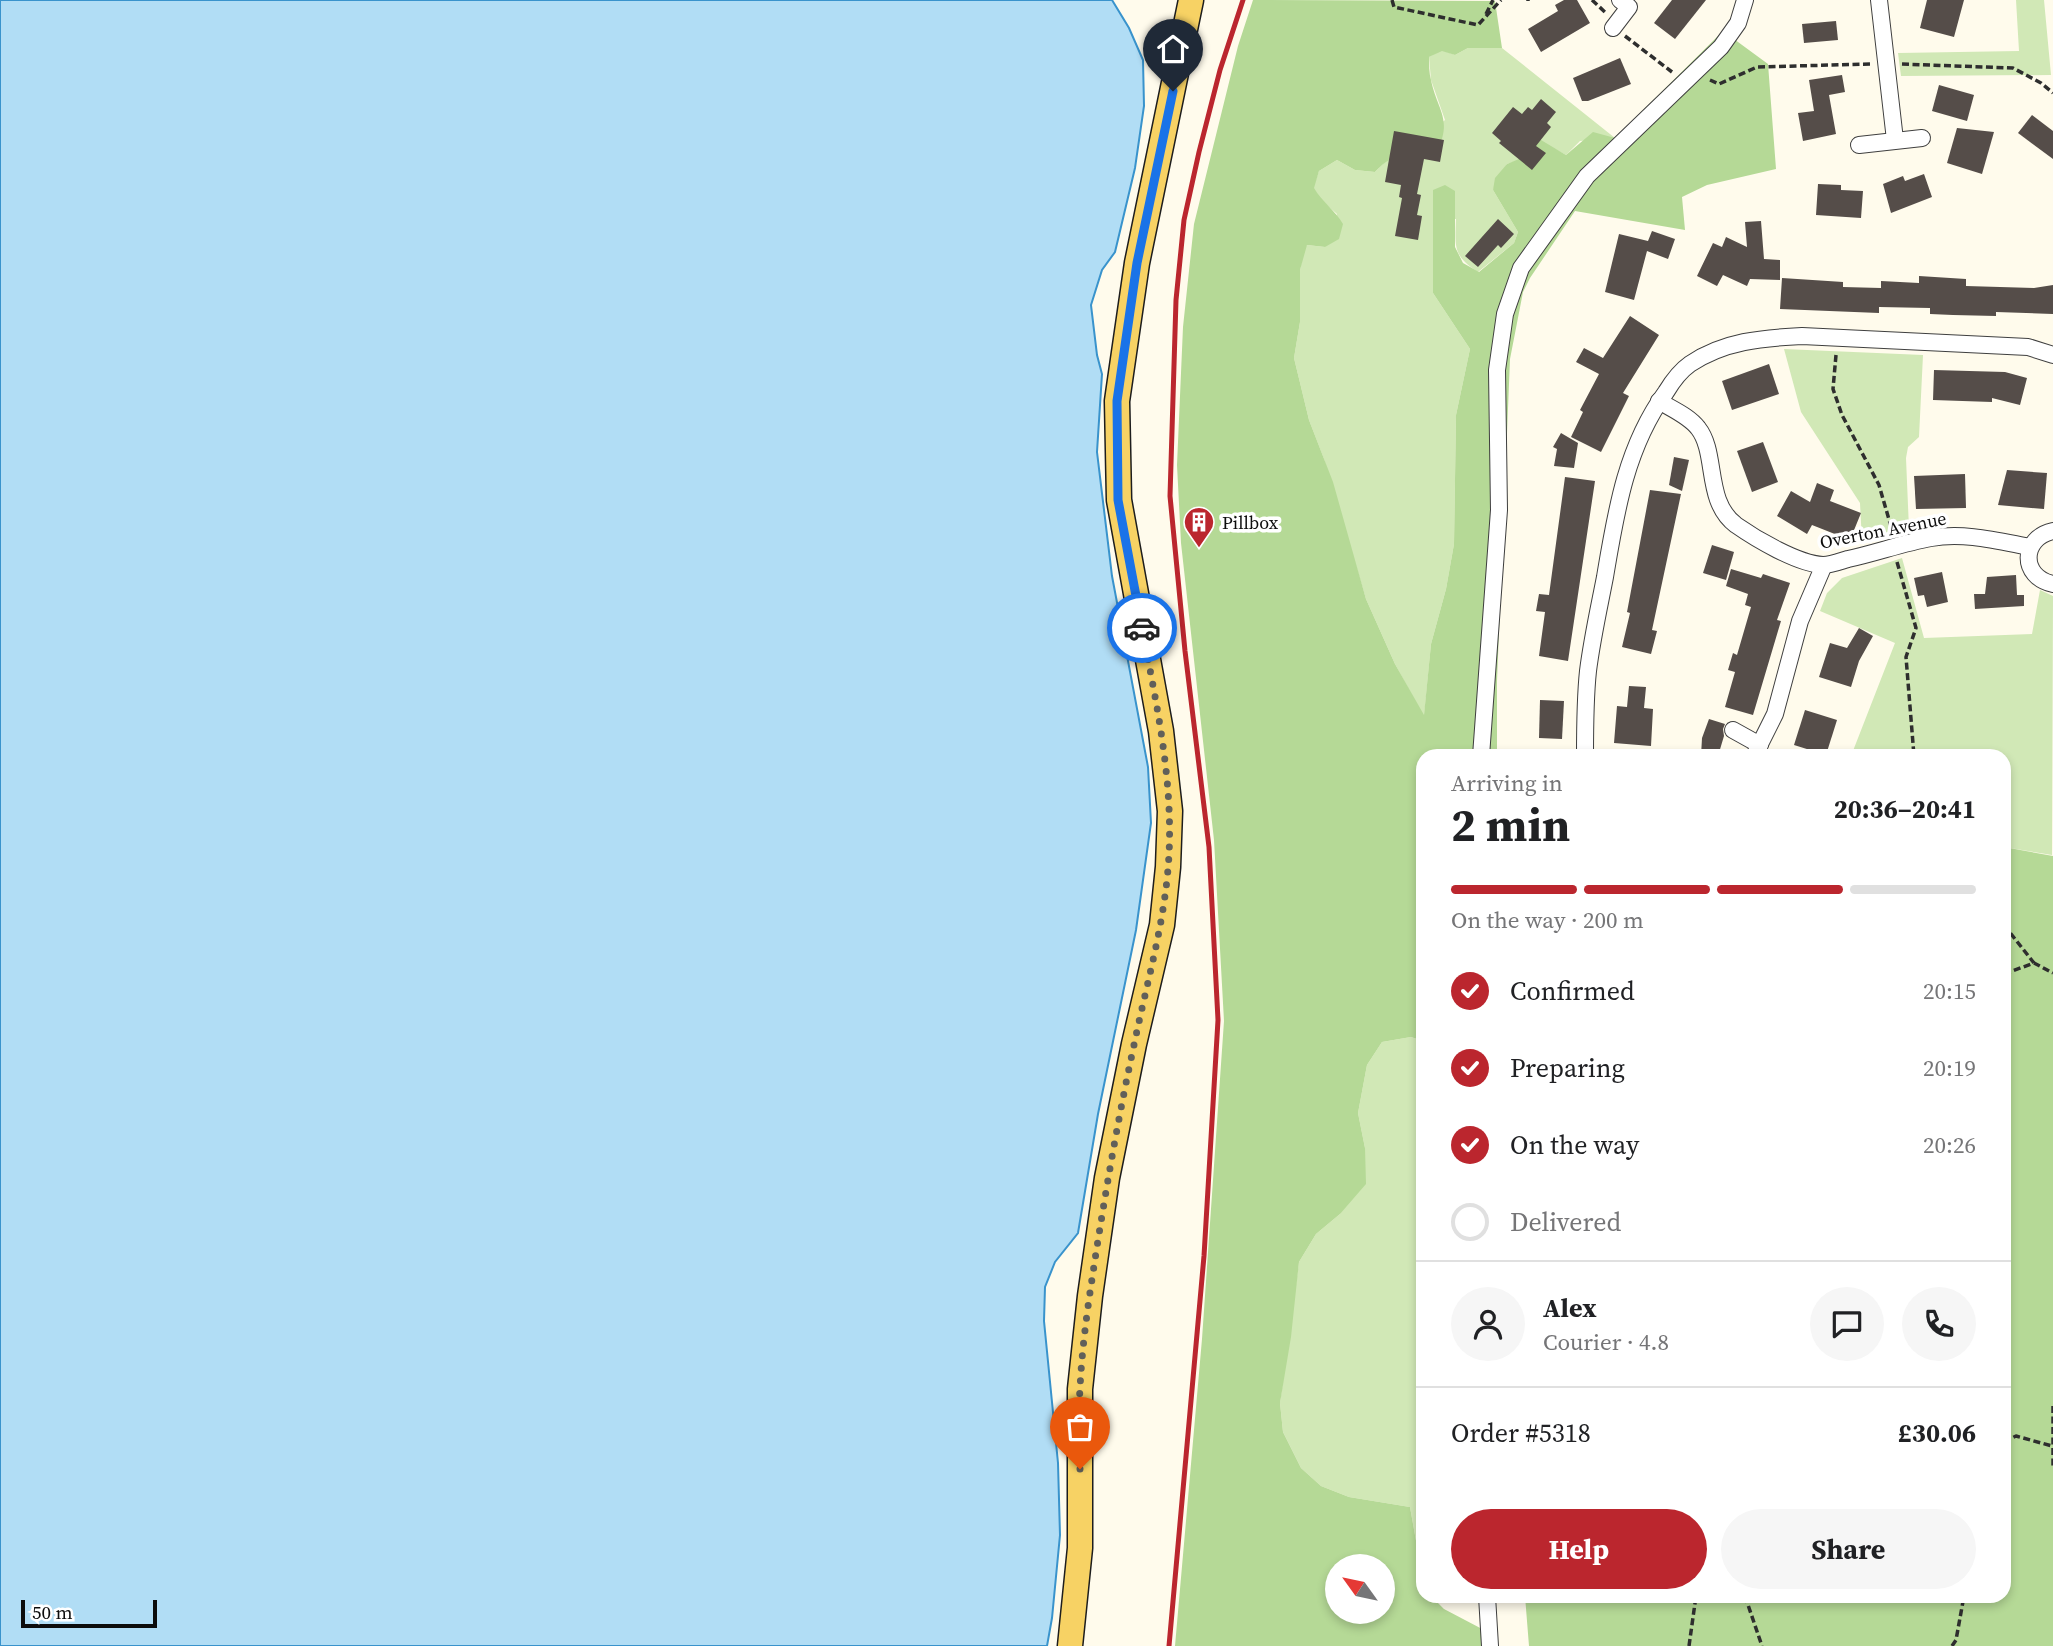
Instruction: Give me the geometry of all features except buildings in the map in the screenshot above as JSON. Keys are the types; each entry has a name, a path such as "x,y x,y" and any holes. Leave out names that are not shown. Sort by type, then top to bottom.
{"main road":[{"path":"1070,1646 1080,1548 1080,1389 1090,1296 1107,1178 1161,925 1168,867 1170,811 1161,731 1118,500 1117,401 1137,263 1191,0"}],"street":[{"path":"1482,749 1499,510 1497,370 1505,314 1521,268 1587,176 1721,47 1738,23 1745,0"},
{"path":"1880,0 1895,140"},
{"path":"1613,28 1628,2"},
{"path":"1859,145 1922,138"},
{"path":"1585,749 1588,669 1619,495 1644,426 1659,401 1688,365 1734,343 1765,337 1802,336 2028,347 2053,355"},
{"name":"Overton Avenue","path":"1659,401 1699,428 1720,504 1726,515 1767,543 1803,560 1824,565 1931,538 1953,536 1987,538 2031,547"},
{"path":"2053,531 2043,534 2031,547 2028,555 2032,571 2045,582 2053,584"},
{"path":"1757,749 1774,714 1800,621 1824,565"},
{"path":"1733,730 1756,749"},
{"path":"1488,1603 1490,1646"}],"path":[{"path":"1392,0 1394,7 1478,25 1502,0"},
{"path":"1483,19 1493,0"},
{"path":"1613,28 1685,81"},
{"path":"2011,934 2034,963 2053,973"},
{"path":"2011,971 2034,963"},
{"path":"2053,1406 2053,1468"},
{"path":"2011,1438 2016,1436 2052,1446"},
{"path":"1689,1646 1695,1603"},
{"path":"1747,1603 1762,1646"},
{"path":"1952,1646 1956,1640 1963,1603"}],"green space":[{"path":"1253,0 1495,1 1502,48 1468,48 1455,55 1442,51 1429,57 1430,77 1444,122 1442,140 1437,151 1396,156 1375,172 1355,170 1337,160 1319,171 1314,188 1343,224 1339,239 1325,247 1307,245 1300,270 1300,322 1294,358 1309,420 1333,482 1366,599 1395,664 1424,715 1431,644 1446,589 1454,544 1456,415 1470,349 1433,293 1433,190 1445,185 1455,191 1455,247 1463,263 1479,272 1514,243 1518,232 1493,190 1495,178 1507,164 1519,159 1536,137 1566,155 1593,132 1615,138 1723,31 1768,64 1776,169 1707,185 1682,197 1685,230 1575,211 1523,292 1510,359 1497,681 1497,749 1416,749 1416,1039 1411,1037 1382,1042 1367,1065 1358,1113 1365,1148 1366,1184 1340,1214 1316,1234 1299,1262 1280,1403 1283,1432 1301,1468 1321,1486 1349,1497 1410,1507 1416,1541 1416,1603 1438,1603 1444,1609 1484,1630 1484,1646 1175,1646 1202,1339 1224,1021 1214,840 1181,543 1177,465 1183,327 1194,224 1238,46"},
{"path":"2016,0 2044,0 2051,75 1901,76 1898,53 2019,51"},
{"path":"1468,48 1502,48 1615,138 1580,141 1566,155 1555,149 1507,164 1493,190 1518,232 1514,243 1478,272 1464,261 1457,250 1456,219 1433,219 1433,293 1470,349 1456,415 1454,544 1446,589 1431,644 1424,717 1395,664 1366,599 1324,459 1309,420 1294,358 1300,322 1300,270 1304,249 1307,245 1325,247 1337,214 1321,200 1313,188 1319,171 1337,160 1355,170 1375,172 1389,158 1404,154 1445,120 1431,80 1429,57 1442,50 1455,55"},
{"path":"1784,349 1923,355 1919,437 1908,447 1906,458 1909,529 1862,542 1860,503 1801,412"},
{"path":"1902,558 1924,638 2032,634 2040,590 2053,596 2052,855 2011,848 2011,749 1854,749 1895,643 1820,611 1827,593 1842,578"},
{"path":"2011,848 2053,856 2053,1646 1529,1646 1526,1603 2011,1603"},
{"path":"1411,1037 1416,1039 1416,1541 1410,1507 1349,1497 1321,1486 1301,1468 1283,1432 1280,1403 1299,1262 1316,1234 1340,1214 1365,1148 1358,1113 1367,1065 1382,1042"}],"water":[{"path":"0,0 1112,0 1129,28 1143,60 1144,106 1135,168 1115,252 1102,270 1091,305 1102,374 1097,452 1112,576 1148,767 1151,823 1136,930 1098,1114 1078,1233 1055,1262 1045,1287 1044,1321 1058,1463 1060,1535 1047,1646 0,1646"}],"railway":[{"path":"1169,1646 1204,1256 1218,1020 1209,847 1185,651 1170,496 1176,300 1184,220 1199,152 1220,70 1243,0"}],"way so far":[{"path":"1080,1469 1080,1389 1107,1178 1161,925 1168,867 1170,811 1161,731 1142,628"}],"place":[{"name":"Pillbox","path":"1199,549"}],"route":[{"path":"1142,628 1118,500 1117,401 1137,263 1173,91"}]}
